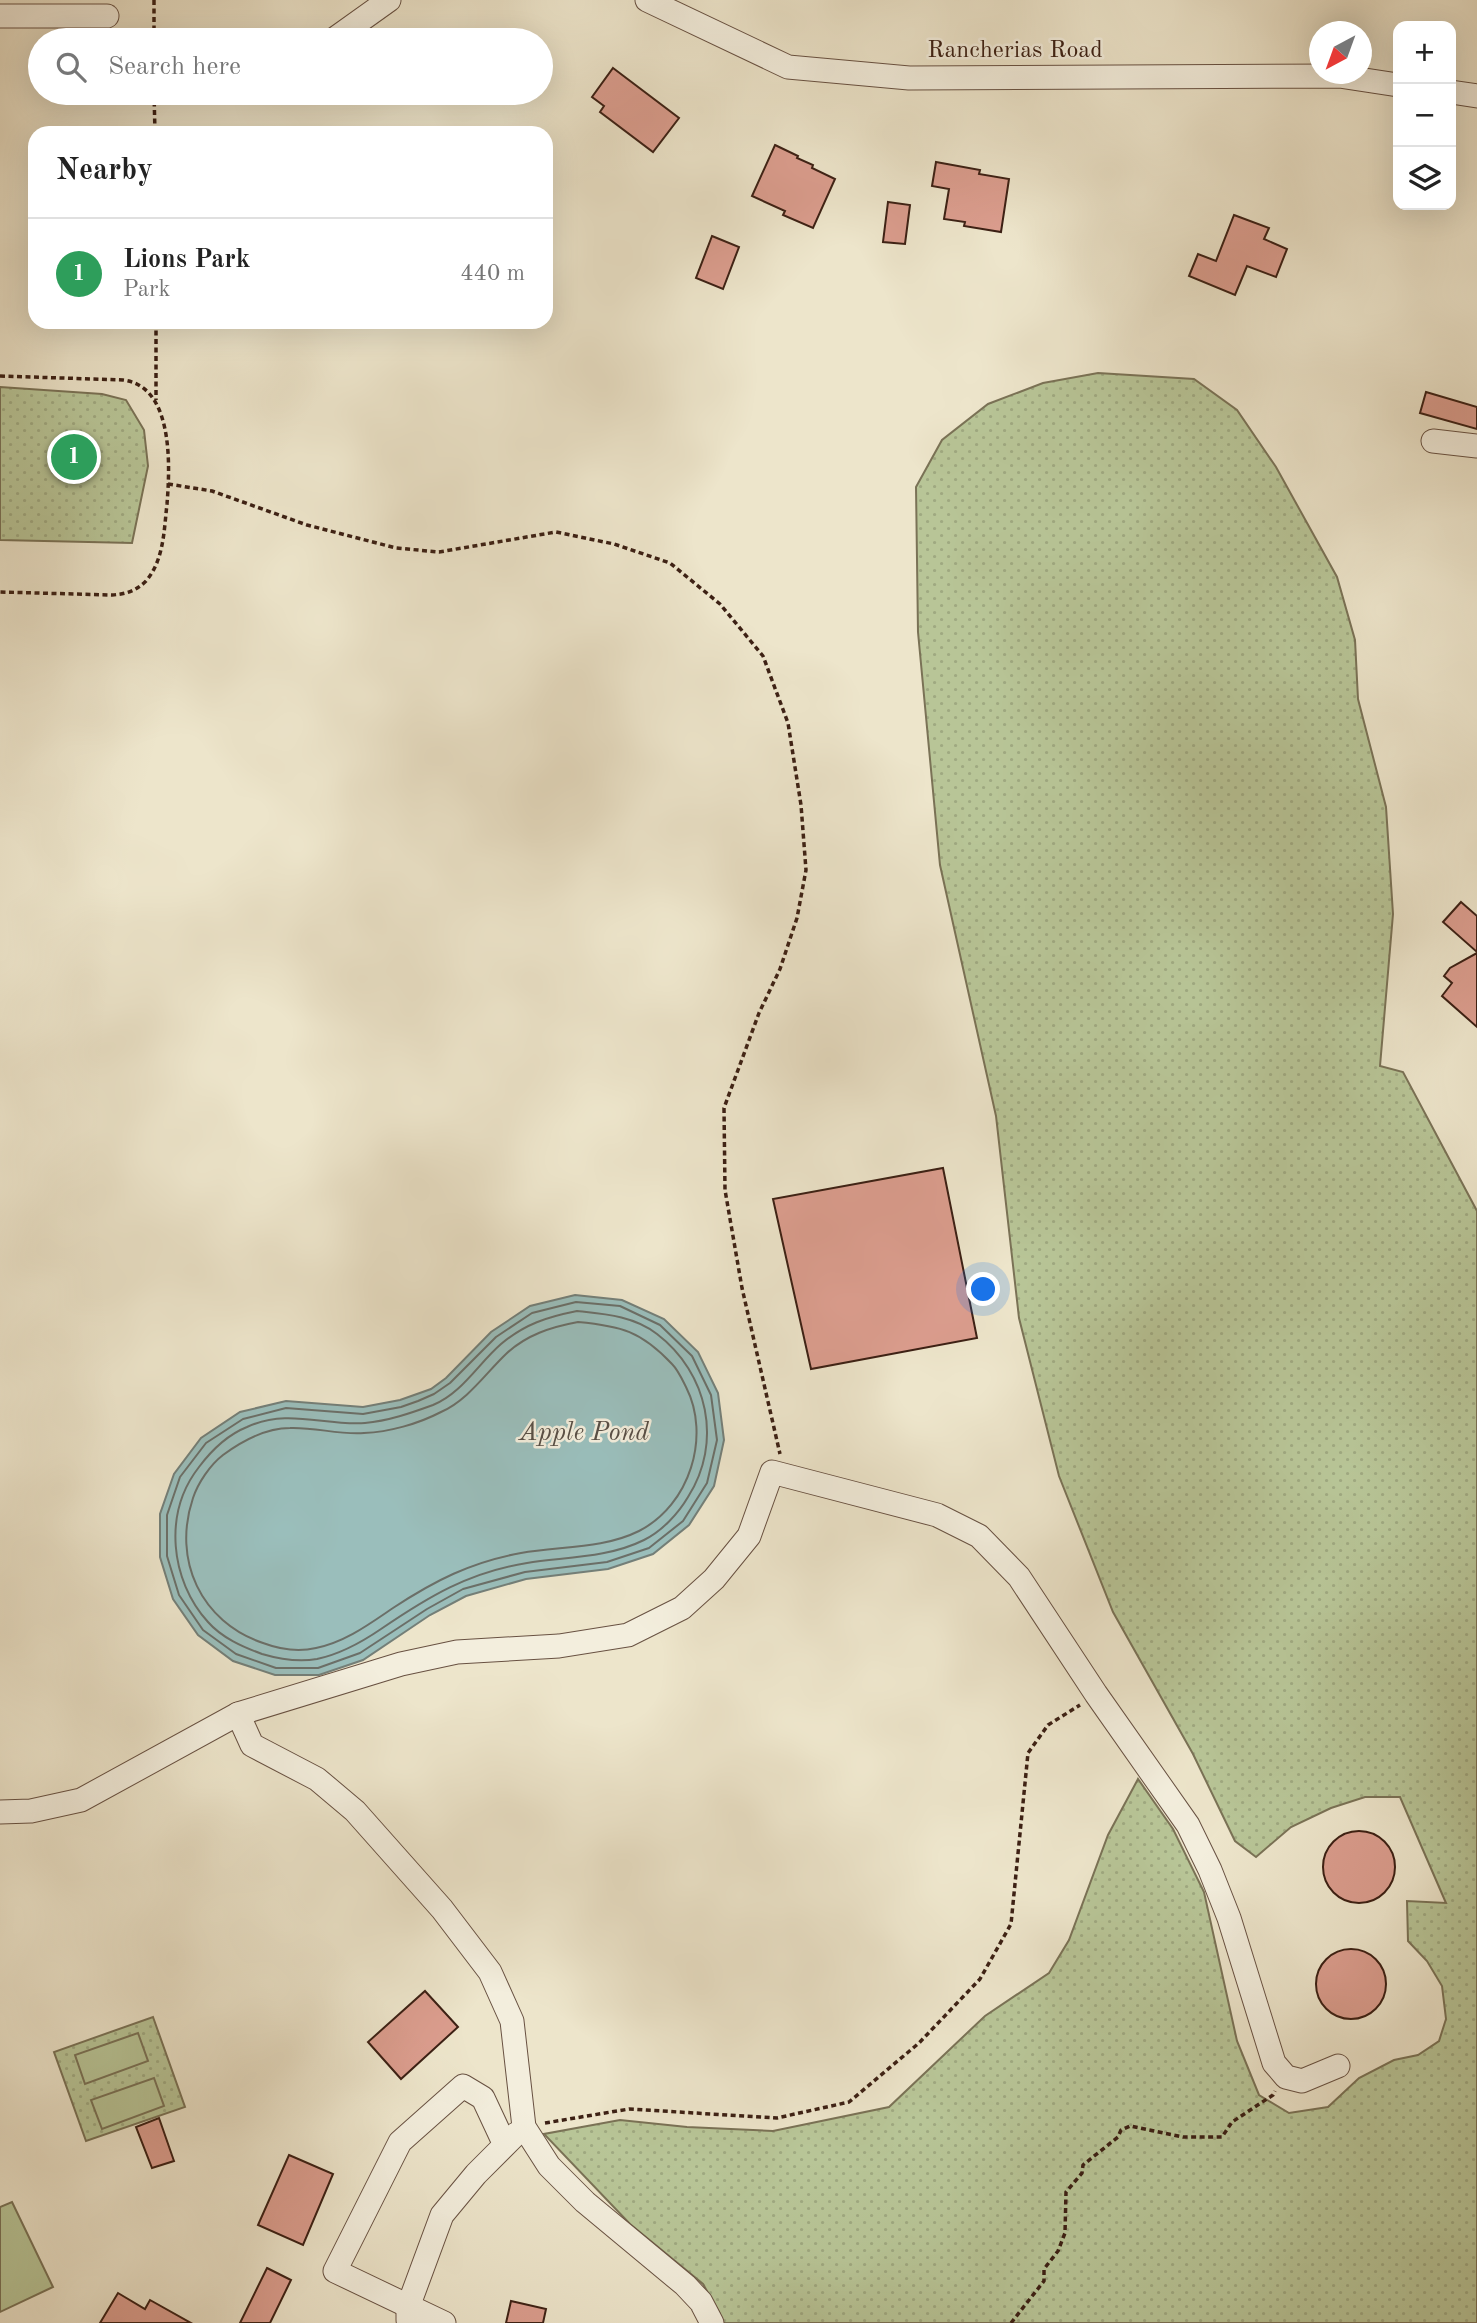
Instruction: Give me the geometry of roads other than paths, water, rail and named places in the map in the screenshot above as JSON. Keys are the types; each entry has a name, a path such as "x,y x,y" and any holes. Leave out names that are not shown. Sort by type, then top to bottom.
{"street":[{"path":"350,28 389,0"},
{"name":"Rancherias Road","path":"647,0 788,67 909,78 1339,76 1393,84"},
{"path":"0,16 107,16"},
{"path":"1456,93 1477,96"},
{"path":"1433,441 1477,446"},
{"path":"0,1812 31,1811 81,1800 238,1714 401,1664 457,1652 558,1646 628,1635 682,1608 714,1579 749,1536 772,1472 937,1515 979,1536 1019,1577 1096,1694 1188,1825 1229,1918 1274,2063 1286,2077 1302,2081 1338,2066"},
{"path":"238,1714 252,1745 317,1779 355,1811 442,1909 490,1972 512,2021 524,2127 549,2166 585,2202 685,2285 701,2302 712,2323"},
{"path":"444,2323 408,2315 335,2271 400,2142 463,2086 483,2098 504,2143"},
{"path":"408,2315 442,2215 504,2143 524,2127"}],"water":[{"name":"Apple Pond","path":"575,1295 622,1300 664,1319 698,1352 718,1393 724,1440 714,1486 689,1525 653,1554 608,1569 526,1579 466,1596 430,1615 363,1660 319,1675 275,1675 233,1661 198,1635 173,1599 160,1557 160,1514 174,1474 201,1438 240,1412 286,1401 363,1407 400,1400 431,1389 446,1378 491,1332 530,1306"}],"place":[{"name":"Lions Park","path":"74,457"}]}
